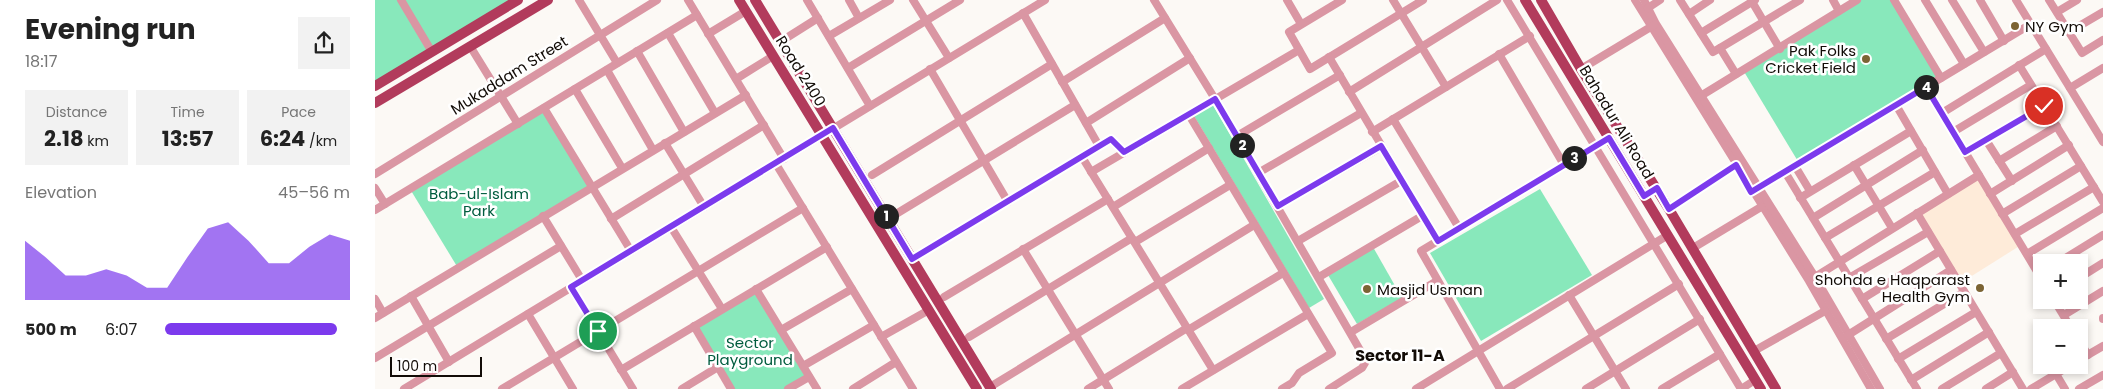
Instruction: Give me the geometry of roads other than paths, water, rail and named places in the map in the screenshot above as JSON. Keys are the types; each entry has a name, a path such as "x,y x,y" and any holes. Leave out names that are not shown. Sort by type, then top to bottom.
{"main road":[{"path":"375,86 518,0"},
{"path":"375,103 547,0"},
{"name":"Road 2400","path":"739,0 823,134 977,389"},
{"name":"Road 2400","path":"755,0 991,388"},
{"name":"Bahadur Ali Road","path":"1525,0 1761,389"},
{"name":"Bahadur Ali Road","path":"1541,0 1581,69 1657,188 1776,389"},
{"path":"1644,196 1657,188"}],"street":[{"path":"401,0 432,52"},
{"path":"579,0 617,63"},
{"name":"Mukaddam Street","path":"375,174 657,0"},
{"path":"688,0 784,158"},
{"path":"807,0 870,106"},
{"path":"849,0 859,18"},
{"path":"829,36 890,0"},
{"path":"913,0 949,58"},
{"path":"848,68 960,0"},
{"path":"404,389 1045,0"},
{"path":"1287,0 1301,24"},
{"path":"1342,0 1289,32 1310,69 1423,0"},
{"path":"1393,0 1446,87"},
{"path":"1349,92 1497,0"},
{"path":"1507,0 1741,389 1755,380"},
{"path":"1635,0 1653,25 1755,190 1761,207 1871,389"},
{"path":"1644,0 1649,8 1653,25"},
{"path":"1649,8 1660,0"},
{"path":"1680,0 1713,52 1800,0"},
{"path":"1689,14 1710,0"},
{"path":"1833,0 1839,11"},
{"path":"1699,98 1857,0"},
{"path":"1894,0 1941,78"},
{"path":"1925,0 1965,64"},
{"path":"1952,0 1985,52"},
{"path":"1980,0 2004,40"},
{"path":"2016,0 2103,142"},
{"path":"2049,0 2082,53 2103,40"},
{"path":"2057,12 2077,0"},
{"path":"1156,1 1351,332 1365,363 1362,368 1329,389"},
{"path":"1701,34 1753,1 1780,48"},
{"path":"708,34 746,11"},
{"path":"2069,32 2103,12"},
{"path":"1023,13 1099,146"},
{"path":"375,210 697,15"},
{"path":"780,42 819,18"},
{"path":"1062,82 1165,18"},
{"path":"1755,190 2031,24"},
{"path":"1581,69 1653,25"},
{"path":"667,33 715,113"},
{"path":"1372,132 1530,36"},
{"path":"470,46 518,124"},
{"path":"1720,48 1736,74"},
{"path":"1942,113 2046,48"},
{"path":"1091,172 1299,50"},
{"path":"637,51 684,132"},
{"path":"1499,54 1564,165"},
{"path":"736,79 773,56"},
{"path":"1329,57 1438,241"},
{"path":"1086,123 1190,58"},
{"path":"872,175 1052,64"},
{"path":"2019,65 2103,202"},
{"path":"2070,88 2103,68"},
{"path":"930,69 1008,202"},
{"path":"607,70 653,150"},
{"path":"1237,136 1340,75"},
{"path":"1953,132 2031,85"},
{"path":"1926,87 2033,263"},
{"path":"575,89 623,168"},
{"path":"375,318 745,95"},
{"path":"1699,98 1736,165 1815,277 1880,389"},
{"path":"896,214 1075,105"},
{"path":"1896,105 1948,194"},
{"path":"1965,152 2044,106"},
{"path":"544,108 631,251"},
{"path":"1258,173 1361,113"},
{"path":"1189,115 1332,353 1299,373 1294,386 1282,389"},
{"path":"1393,119 1459,228"},
{"path":"2095,129 2103,124"},
{"path":"611,219 764,125"},
{"path":"1999,161 2057,126"},
{"path":"1800,198 1911,131"},
{"path":"1500,389 1421,251 1609,138"},
{"path":"912,259 1111,139 1124,152"},
{"path":"1986,140 2011,180"},
{"path":"665,143 704,207"},
{"path":"1278,206 1381,146"},
{"path":"1990,194 2069,146"},
{"path":"1113,207 1209,148"},
{"path":"1813,218 1923,150"},
{"path":"1082,157 1213,370"},
{"path":"776,164 913,389"},
{"path":"1669,209 1736,165"},
{"path":"1854,165 1892,228"},
{"path":"1795,166 1811,191"},
{"path":"2002,214 2081,166"},
{"path":"1785,172 1917,389"},
{"path":"1825,238 1935,172"},
{"path":"1815,277 1979,175"},
{"path":"1298,241 1401,181"},
{"path":"969,337 1230,184"},
{"path":"2015,234 2094,187"},
{"path":"375,188 385,204"},
{"path":"944,297 1108,199"},
{"path":"1693,248 1761,207"},
{"path":"503,389 513,386 554,358 803,208"},
{"path":"2027,254 2103,208"},
{"path":"1917,213 2023,389"},
{"path":"543,216 582,280"},
{"path":"1319,277 1422,216"},
{"path":"991,388 1159,282 1254,225"},
{"path":"671,227 722,310"},
{"path":"1849,278 1928,232"},
{"path":"1416,389 1668,235"},
{"path":"2072,254 2103,235"},
{"path":"375,358 561,246"},
{"path":"621,370 827,247"},
{"path":"1023,249 1109,389"},
{"path":"1862,299 1939,251"},
{"path":"2088,272 2103,263"},
{"path":"1848,335 1951,270"},
{"path":"1088,389 1283,273"},
{"path":"1351,332 1437,281"},
{"path":"1507,389 1679,284"},
{"path":"571,287 633,389"},
{"path":"756,289 817,389"},
{"path":"781,330 852,289"},
{"path":"2064,315 2103,291"},
{"path":"1887,340 1964,292"},
{"path":"1569,295 1626,389"},
{"path":"411,296 449,362"},
{"path":"375,299 383,313"},
{"path":"2060,309 2066,319"},
{"path":"881,337 929,310"},
{"path":"1754,351 1825,311"},
{"path":"1898,359 1976,312"},
{"path":"528,314 573,389"},
{"path":"1182,389 1196,385 1213,370 1309,314"},
{"path":"1586,389 1700,319"},
{"path":"803,366 874,325"},
{"path":"694,326 731,389"},
{"path":"1911,380 1989,332"},
{"path":"2088,355 2103,346"},
{"path":"1942,389 2001,353"},
{"path":"1662,389 1720,354"},
{"path":"853,389 896,362"},
{"path":"682,389 718,367"},
{"path":"1986,389 1995,387 2013,372"},
{"path":"2031,389 2056,374 2065,389"},
{"path":"2079,389 2103,374"},
{"path":"789,389 809,377"}],"place":[{"name":"NY Gym","path":"2015,26"},
{"name":"Pak Folks Cricket Field","path":"1866,59"},
{"name":"Shohda e Haqparast Health Gym","path":"1980,288"},
{"name":"Masjid Usman","path":"1367,289"}],"district":[{"name":"Sector 11-A","path":"1400,355"}],"park label":[{"name":"Bab-ul-Islam Park","path":"479,202"},
{"name":"Sector Playground","path":"750,350"}]}
